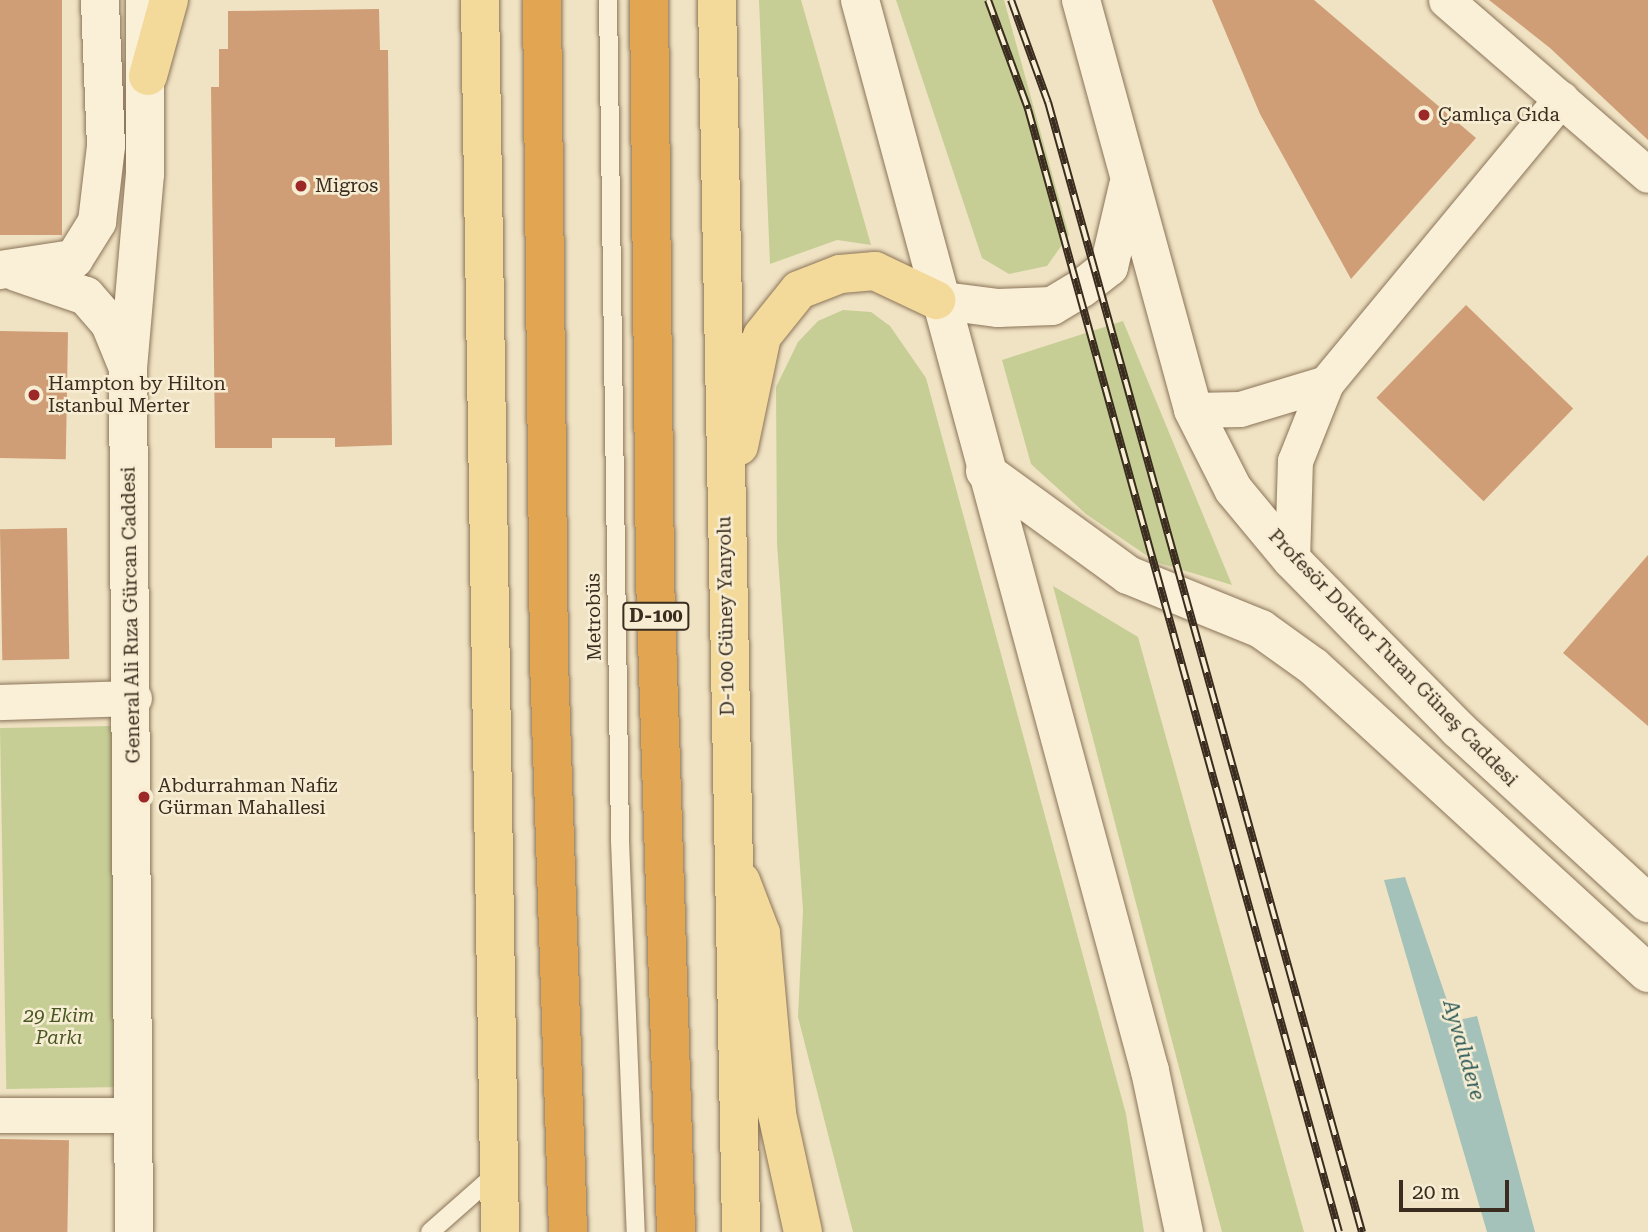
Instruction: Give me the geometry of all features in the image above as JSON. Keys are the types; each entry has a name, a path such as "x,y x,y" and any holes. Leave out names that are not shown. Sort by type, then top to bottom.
{"highway":[{"path":"542,0 549,661 569,1232"},
{"name":"D-100","path":"649,0 655,576 676,1232"}],"main road":[{"path":"5,270 74,258 97,222 106,146 100,0"},
{"name":"General Ali Rıza Gürcan Caddesi","path":"134,1232 134,698 128,368 139,287 148,76 145,0"},
{"path":"148,76 169,0"},
{"path":"480,0 500,1232"},
{"name":"D-100 Güney Yanyolu","path":"717,0 724,520 741,1232"},
{"path":"860,0 936,300 1150,1071 1184,1232"},
{"name":"Profesör Doktor Turan Güneş Caddesi","path":"1081,0 1193,410 1233,489 1292,560 1468,738 1648,903"},
{"path":"724,520 762,336 799,290 840,274 875,271 936,300 998,308 1052,306 1109,267 1130,177"},
{"path":"5,270 86,296 110,324 128,368"},
{"path":"985,471 1128,575 1261,629 1314,667 1648,973"},
{"path":"732,858 761,933 777,1114 803,1232"}],"street":[{"path":"1446,0 1648,175"},
{"path":"1292,560 1295,461 1326,383 1561,99"},
{"path":"1193,410 1261,405 1326,383"},
{"path":"0,702 134,698"},
{"path":"0,1115 133,1115"}],"lane":[{"name":"Metrobüs","path":"608,0 620,841 636,1232"},
{"path":"430,1232 499,1171"}],"green space":[{"path":"759,0 801,0 871,245 837,240 770,264"},
{"path":"896,0 1004,0 1069,235 1047,266 1009,274 982,258"},
{"path":"843,310 871,312 890,326 926,378 1126,1114 1144,1232 853,1232 798,1017 803,910 777,544 776,387 798,342 818,321"},
{"path":"1123,321 1232,585 1156,562 1086,514 1031,464 1002,360"},
{"path":"1053,586 1138,637 1304,1232 1222,1232"},
{"name":"29 Ekim Parkı","path":"113,726 119,1087 6,1089 0,728"}],"water":[{"name":"Ayvalıdere","path":"1405,877 1454,1021 1477,1016 1535,1232 1487,1232 1384,880"}],"building":[{"path":"0,0 62,0 62,235 0,235"},
{"path":"1212,0 1314,0 1476,138 1351,279 1260,114"},
{"path":"1489,0 1648,0 1648,140 1550,48"},
{"name":"Migros","path":"379,9 380,50 388,50 392,445 335,447 335,438 272,438 272,448 215,448 211,87 219,87 219,49 228,49 228,11"},
{"path":"1466,305 1573,409 1484,501 1376,398"},
{"name":"Hampton by Hilton Istanbul Merter","path":"0,331 68,332 66,459 0,458"},
{"path":"67,528 69,659 2,660 0,529"},
{"path":"1648,555 1648,726 1563,653"},
{"path":"0,1139 69,1140 67,1232 0,1232"}],"railway":[{"path":"988,0 1028,109 1339,1232"},
{"path":"1011,0 1048,102 1362,1232"}],"place":[{"name":"Çamlıça Gıda","path":"1424,115"},
{"name":"Migros","path":"301,186"},
{"name":"Hampton by Hilton Istanbul Merter","path":"34,395"},
{"name":"Abdurrahman Nafiz Gürman Mahallesi","path":"144,797"}]}
